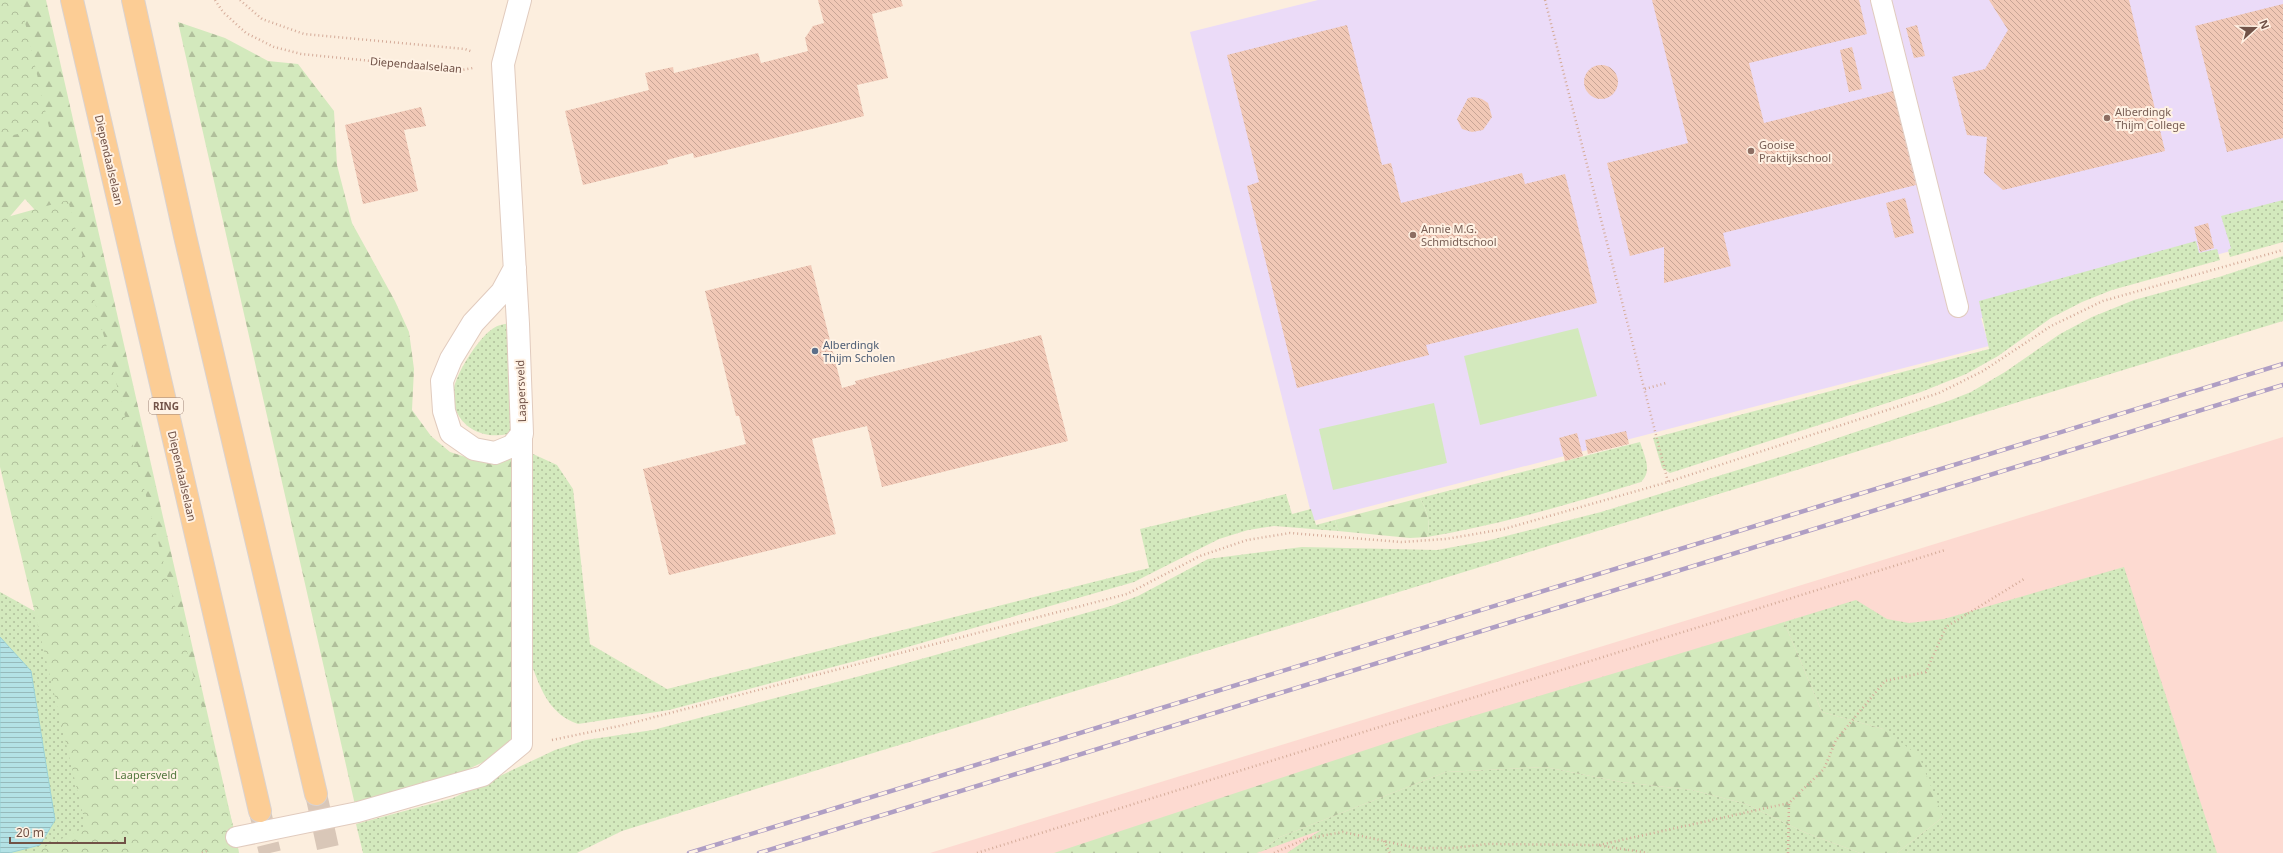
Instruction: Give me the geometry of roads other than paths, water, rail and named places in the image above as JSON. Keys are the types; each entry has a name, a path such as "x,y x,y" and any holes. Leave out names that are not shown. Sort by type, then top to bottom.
{"main road":[{"name":"Diependaalselaan","path":"72,0 260,811"},
{"path":"133,0 185,236 316,794"}],"street":[{"name":"Laapersveld","path":"515,268 502,292 473,323 451,359 442,381 444,411 451,433 474,449 495,453 512,446 522,434 515,268 503,64 520,0"}],"lane":[{"path":"1881,0 1958,307"},
{"path":"236,837 358,812 483,776 522,744 522,434"}],"water":[{"path":"0,637 31,671 55,820 40,845 9,853 0,853"}],"tunnel":[{"path":"316,794 329,853"},
{"path":"260,812 270,853"}],"railway":[{"path":"689,853 2283,364"},
{"path":"759,853 2283,385"}],"place":[{"name":"Alberdingk Thijm College","path":"2107,118"},
{"name":"Gooise Praktijkschool","path":"1751,151"},
{"name":"Annie M.G. Schmidtschool","path":"1413,235"},
{"name":"Alberdingk Thijm Scholen","path":"815,351"}]}
